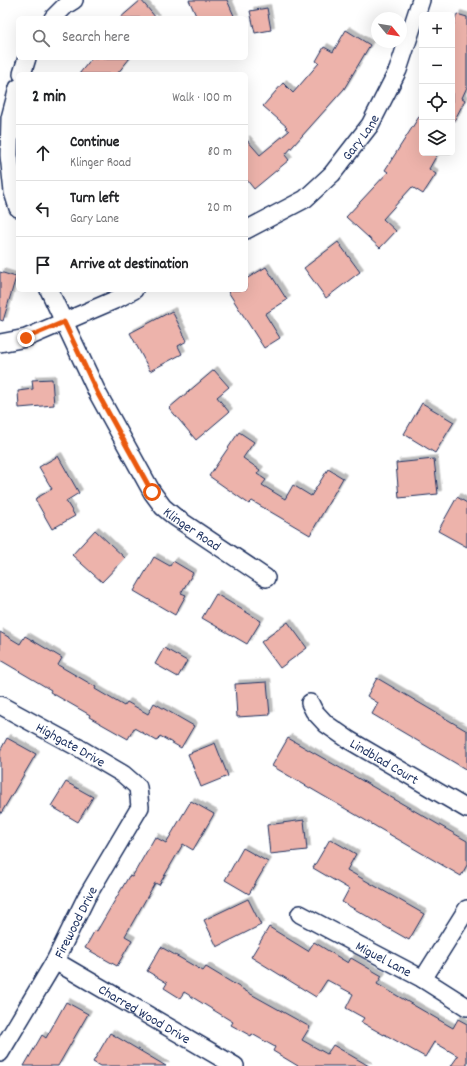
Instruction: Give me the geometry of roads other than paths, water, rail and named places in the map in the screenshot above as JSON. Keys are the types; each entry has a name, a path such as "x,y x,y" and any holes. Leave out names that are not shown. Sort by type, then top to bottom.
{"street":[{"path":"55,16 66,5 74,0"},
{"name":"Gary Lane","path":"248,229 305,199 332,174 370,125 398,70 421,0"},
{"path":"23,72 26,60"},
{"path":"16,96 10,118 9,155 13,192 16,202"},
{"name":"Klinger Road","path":"50,292 98,394 152,492 164,507 175,517 266,578"},
{"path":"0,342 26,338 130,292"},
{"name":"Lindblad Court","path":"310,703 314,711 326,724 348,740 467,809"},
{"name":"Highgate Drive","path":"0,705 123,774 138,787"},
{"name":"Firewood Drive","path":"0,1053 55,961 86,898 140,807 138,787"},
{"path":"423,979 467,909"},
{"name":"Miguel Lane","path":"300,914 423,979 467,1007"},
{"name":"Charred Wood Drive","path":"55,961 235,1066"}]}
